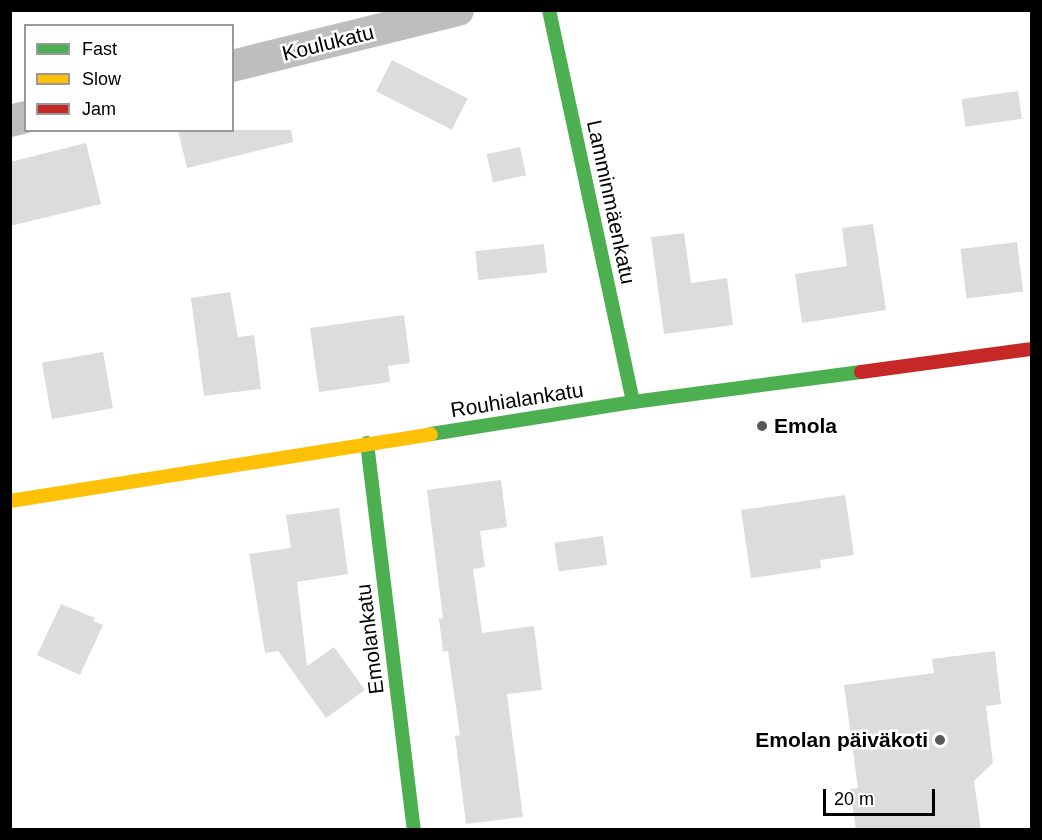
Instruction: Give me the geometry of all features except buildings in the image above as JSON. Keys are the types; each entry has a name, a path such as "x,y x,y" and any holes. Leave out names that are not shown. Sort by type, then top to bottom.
{"street":[{"name":"Koulukatu","path":"234,66 458,10"},
{"name":"Lamminmäenkatu","path":"549,10 633,402"},
{"name":"Rouhialankatu","path":"10,501 633,402 1032,349"},
{"name":"Emolankatu","path":"367,443 414,830"}],"traffic: fast":[{"path":"549,10 633,402"},
{"path":"431,434 633,402 861,372"},
{"path":"367,443 414,830"}],"traffic: slow":[{"path":"10,501 431,434"}],"traffic: jam":[{"path":"861,372 1032,349"}],"place":[{"name":"Emola","path":"762,426"},
{"name":"Emolan päiväkoti","path":"940,740"}]}
